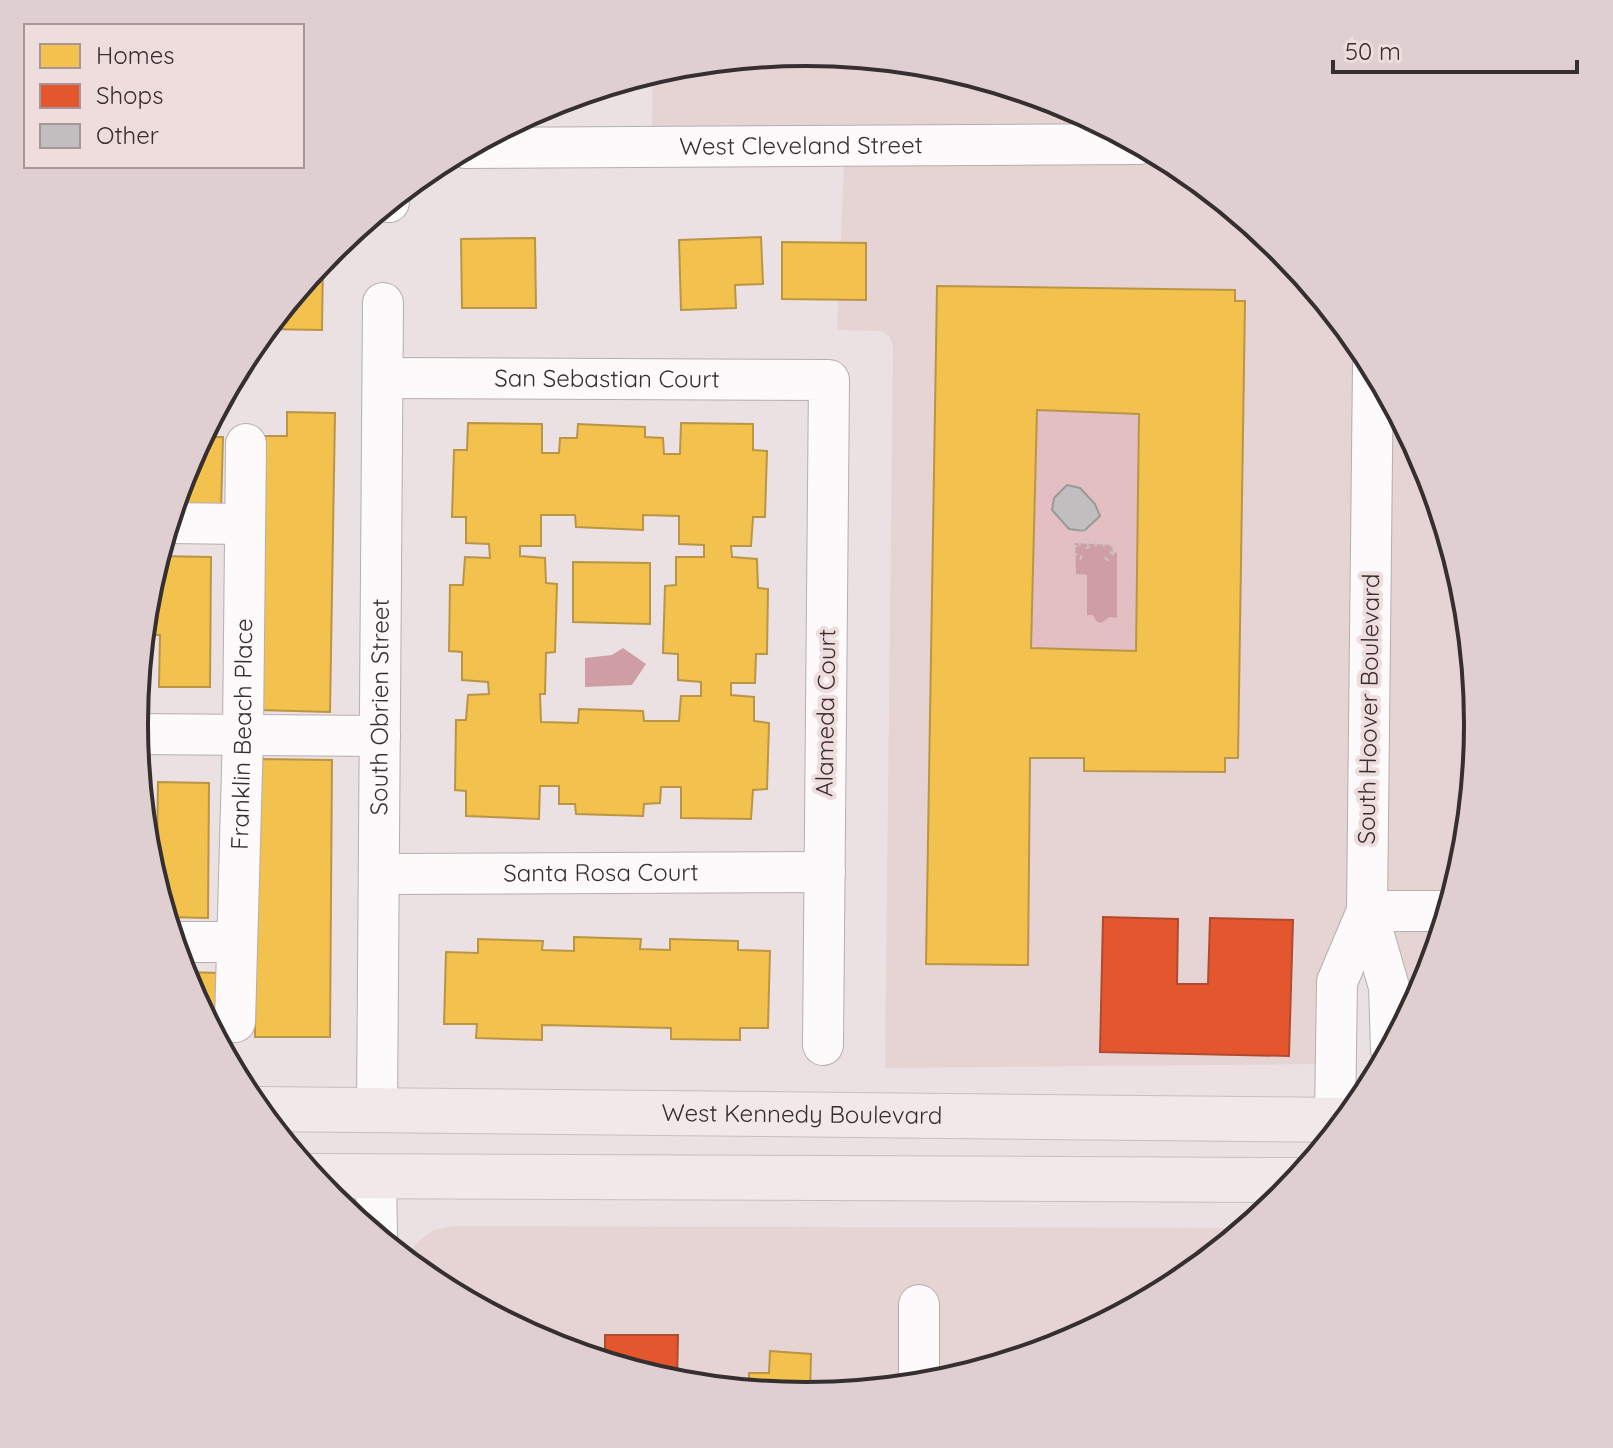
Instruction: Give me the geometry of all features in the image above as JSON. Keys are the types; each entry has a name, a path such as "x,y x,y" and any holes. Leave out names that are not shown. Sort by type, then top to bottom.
{"main road":[{"name":"West Kennedy Boulevard","path":"273,1109 1331,1123"},
{"path":"376,1177 377,1109"},
{"path":"329,1176 1280,1180"}],"street":[{"name":"West Cleveland Street","path":"489,148 1117,144"},
{"name":"South Obrien Street","path":"377,1109 383,303"},
{"name":"San Sebastian Court","path":"383,378 829,380"},
{"name":"Alameda Court","path":"823,1045 829,380"},
{"name":"South Hoover Boulevard","path":"1373,390 1367,911 1389,987 1390,1027"},
{"name":"Franklin Beach Place","path":"235,1022 243,734 246,444"},
{"path":"180,523 244,524"},
{"path":"148,734 380,736"},
{"name":"Santa Rosa Court","path":"379,874 825,872"},
{"path":"1341,1109 1337,982 1367,911 1437,911"},
{"path":"185,942 235,942"},
{"path":"376,1177 377,1222"},
{"path":"919,1305 919,1372"}],"path":[{"path":"1084,531 1089,551"},
{"path":"1082,558 1075,556 1075,543 1112,545 1115,553 1106,560"}],"shaded area":[{"path":"806,66 892,72 977,88 1076,124 652,128 653,84 721,72"},
{"path":"1149,162 1207,202 1272,259 1329,323 1354,358 1357,363 1350,897 1346,898 1349,910 1319,1064 885,1068 893,347 890,337 882,331 837,330 844,165","holes":["1026,400 1154,414 1136,667 1031,665"]},
{"path":"1037,410 1139,414 1136,651 1031,648"},
{"path":"1390,420 1430,512 1442,554 1459,638 1464,724 1459,810 1442,892 1384,892"},
{"path":"1075,543 1112,545 1113,552 1117,553 1117,618 1110,617 1101,623 1093,615 1087,615 1087,575 1076,574"},
{"path":"623,648 646,664 632,685 585,687 585,658 612,655"},
{"path":"1390,930 1432,930 1414,976 1403,1001"},
{"path":"456,1226 1229,1228 1172,1271 1135,1294 1098,1314 1018,1347 935,1369 850,1381 806,1382 763,1381 678,1369 636,1360 555,1332 477,1294 413,1251 421,1239 434,1230"}],"building: Homes":[{"path":"761,237 763,284 735,285 736,308 681,310 679,240"},
{"path":"535,238 536,308 462,308 461,239"},
{"path":"782,242 866,243 866,300 782,299"},
{"path":"323,279 322,330 280,329"},
{"path":"937,286 1235,290 1235,301 1245,301 1238,758 1225,758 1225,772 1084,771 1084,758 1030,758 1028,965 926,964","holes":["1037,410 1139,414 1136,651 1031,648"]},
{"path":"287,412 335,413 330,712 258,710 263,436 287,436"},
{"path":"468,423 542,424 542,453 559,453 560,438 577,438 578,424 645,427 645,437 663,438 664,454 680,454 681,423 753,424 753,450 767,451 765,517 753,517 751,546 731,546 732,557 757,559 758,588 768,589 767,654 756,654 755,683 731,683 731,695 754,697 754,721 769,723 767,789 753,790 751,819 681,818 681,787 661,787 660,803 644,804 643,816 576,814 575,804 559,804 559,786 540,786 539,819 466,816 466,791 455,790 456,720 466,720 468,695 489,694 488,682 462,680 462,652 449,651 450,585 463,585 465,557 490,558 489,544 466,543 466,517 452,517 454,450 467,450","holes":["541,515 575,515 576,527 643,530 643,515 679,516 679,544 704,545 704,557 676,557 676,585 665,586 663,653 678,654 678,680 701,682 701,696 681,696 679,721 644,721 643,711 579,709 578,723 541,722 540,694 545,694 546,653 555,652 557,584 546,583 545,558 520,556 520,546 541,546"]},
{"path":"214,437 223,437 221,510 184,509"},
{"path":"170,556 211,557 210,687 159,687 160,635 154,635"},
{"path":"573,562 650,563 650,624 573,622"},
{"path":"256,759 332,760 330,1037 255,1037"},
{"path":"158,782 209,783 208,918 178,917 157,830"},
{"path":"574,937 641,939 640,949 670,950 670,939 738,941 738,950 770,951 768,1028 740,1028 740,1040 671,1039 671,1028 542,1025 542,1040 476,1038 477,1024 444,1024 446,952 478,953 478,939 543,941 542,950 574,951"},
{"path":"198,972 221,973 221,1024"},
{"path":"770,1351 811,1354 810,1382 749,1379 749,1373 769,1373"}],"building: Shops":[{"path":"1103,917 1178,919 1177,984 1208,984 1210,918 1293,920 1289,1056 1100,1052"},
{"path":"605,1335 678,1335 677,1369 636,1360 605,1350"}],"building: Other":[{"path":"1067,485 1080,488 1095,504 1100,516 1084,531 1069,529 1052,510 1054,498"}]}
